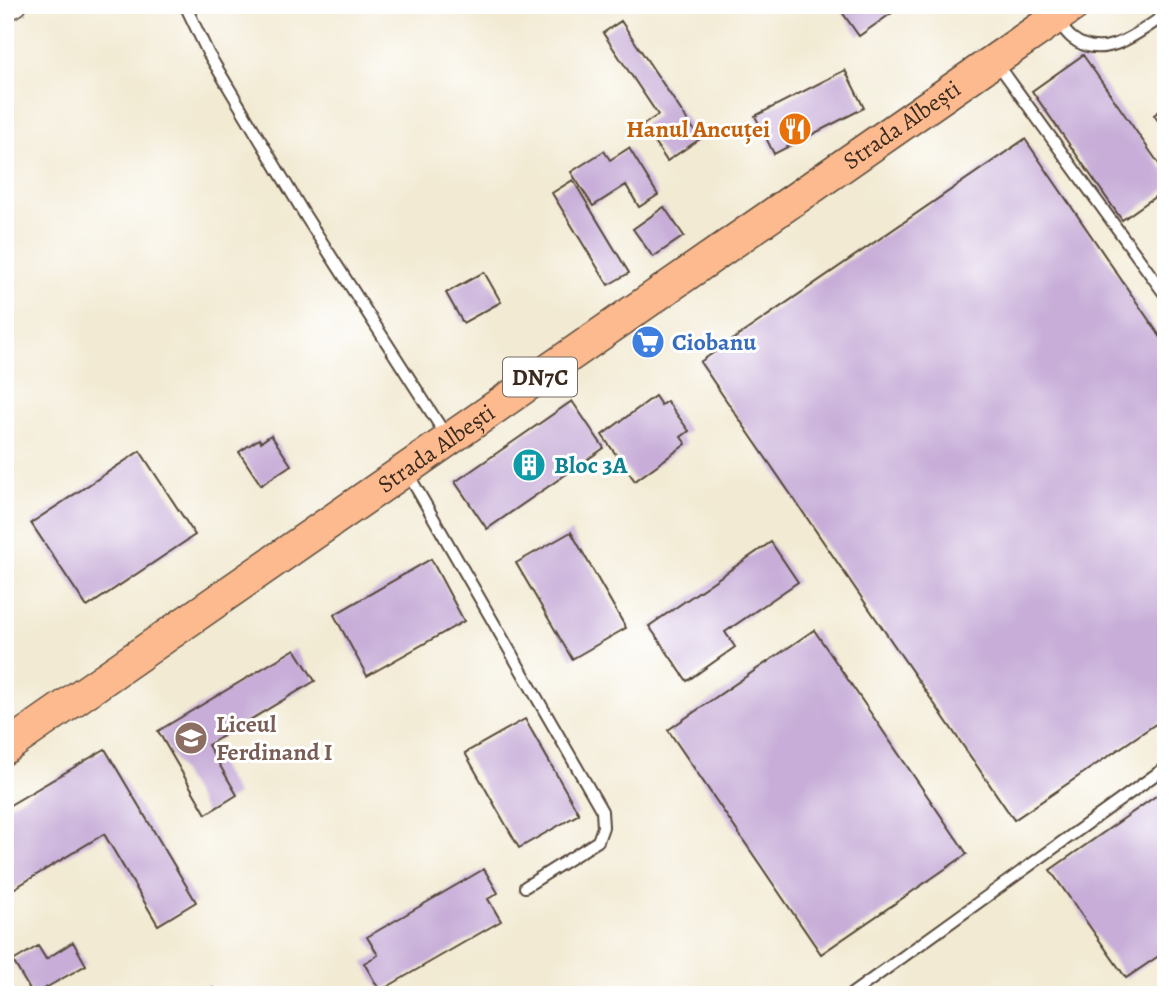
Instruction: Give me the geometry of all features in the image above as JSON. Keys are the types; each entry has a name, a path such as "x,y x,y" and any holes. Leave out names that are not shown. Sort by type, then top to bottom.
{"main road":[{"name":"Strada Albești","path":"5,748 1065,12"}],"street":[{"path":"5,11 16,5"}],"lane":[{"path":"185,5 208,53 306,217 449,440"},
{"path":"1065,12 1073,39 1096,47 1120,44 1166,14"},
{"path":"995,60 1166,296"},
{"path":"406,470 602,811 603,827 598,841 525,887"},
{"path":"850,995 1166,767"}],"building":[{"path":"837,5 903,5 859,36"},
{"path":"621,21 700,139 667,161 643,125 658,115 603,33"},
{"path":"1083,55 1166,174 1166,189 1122,220 1032,91"},
{"path":"845,70 864,108 774,154 755,116"},
{"path":"1166,106 1166,132 1154,115"},
{"path":"1025,139 1166,345 1166,717 1014,820 700,362"},
{"path":"629,148 658,195 639,207 626,185 593,206 571,172 604,151 610,160"},
{"path":"573,180 629,273 608,285 552,193"},
{"path":"664,207 684,236 653,257 633,229"},
{"path":"484,272 501,302 463,323 446,293"},
{"path":"655,396 661,405 667,401 689,431 681,437 686,444 635,481 602,435"},
{"name":"Bloc 3A","path":"572,401 604,448 487,529 455,482"},
{"path":"271,435 291,465 261,485 239,452"},
{"path":"140,451 195,535 87,607 31,523"},
{"path":"571,532 626,628 572,659 516,563"},
{"path":"771,542 798,582 725,632 735,647 687,681 649,626"},
{"path":"431,559 464,621 367,676 334,615"},
{"path":"814,630 967,854 821,954 668,730"},
{"name":"Liceul Ferdinand I","path":"295,649 315,681 208,745 237,795 206,814 158,731"},
{"path":"525,719 579,814 519,848 465,753"},
{"path":"105,749 196,902 158,925 104,834 5,894 5,808"},
{"path":"1166,789 1166,951 1126,978 1050,870"},
{"path":"484,869 498,893 488,899 501,921 380,991 364,963 378,955 367,937"},
{"path":"73,942 86,965 33,995 13,961 38,946 46,959"}],"place":[{"name":"Hanul Ancuței","path":"795,129"},
{"name":"Ciobanu","path":"648,342"},
{"name":"Bloc 3A","path":"529,465"},
{"name":"Liceul Ferdinand I","path":"191,738"}]}
